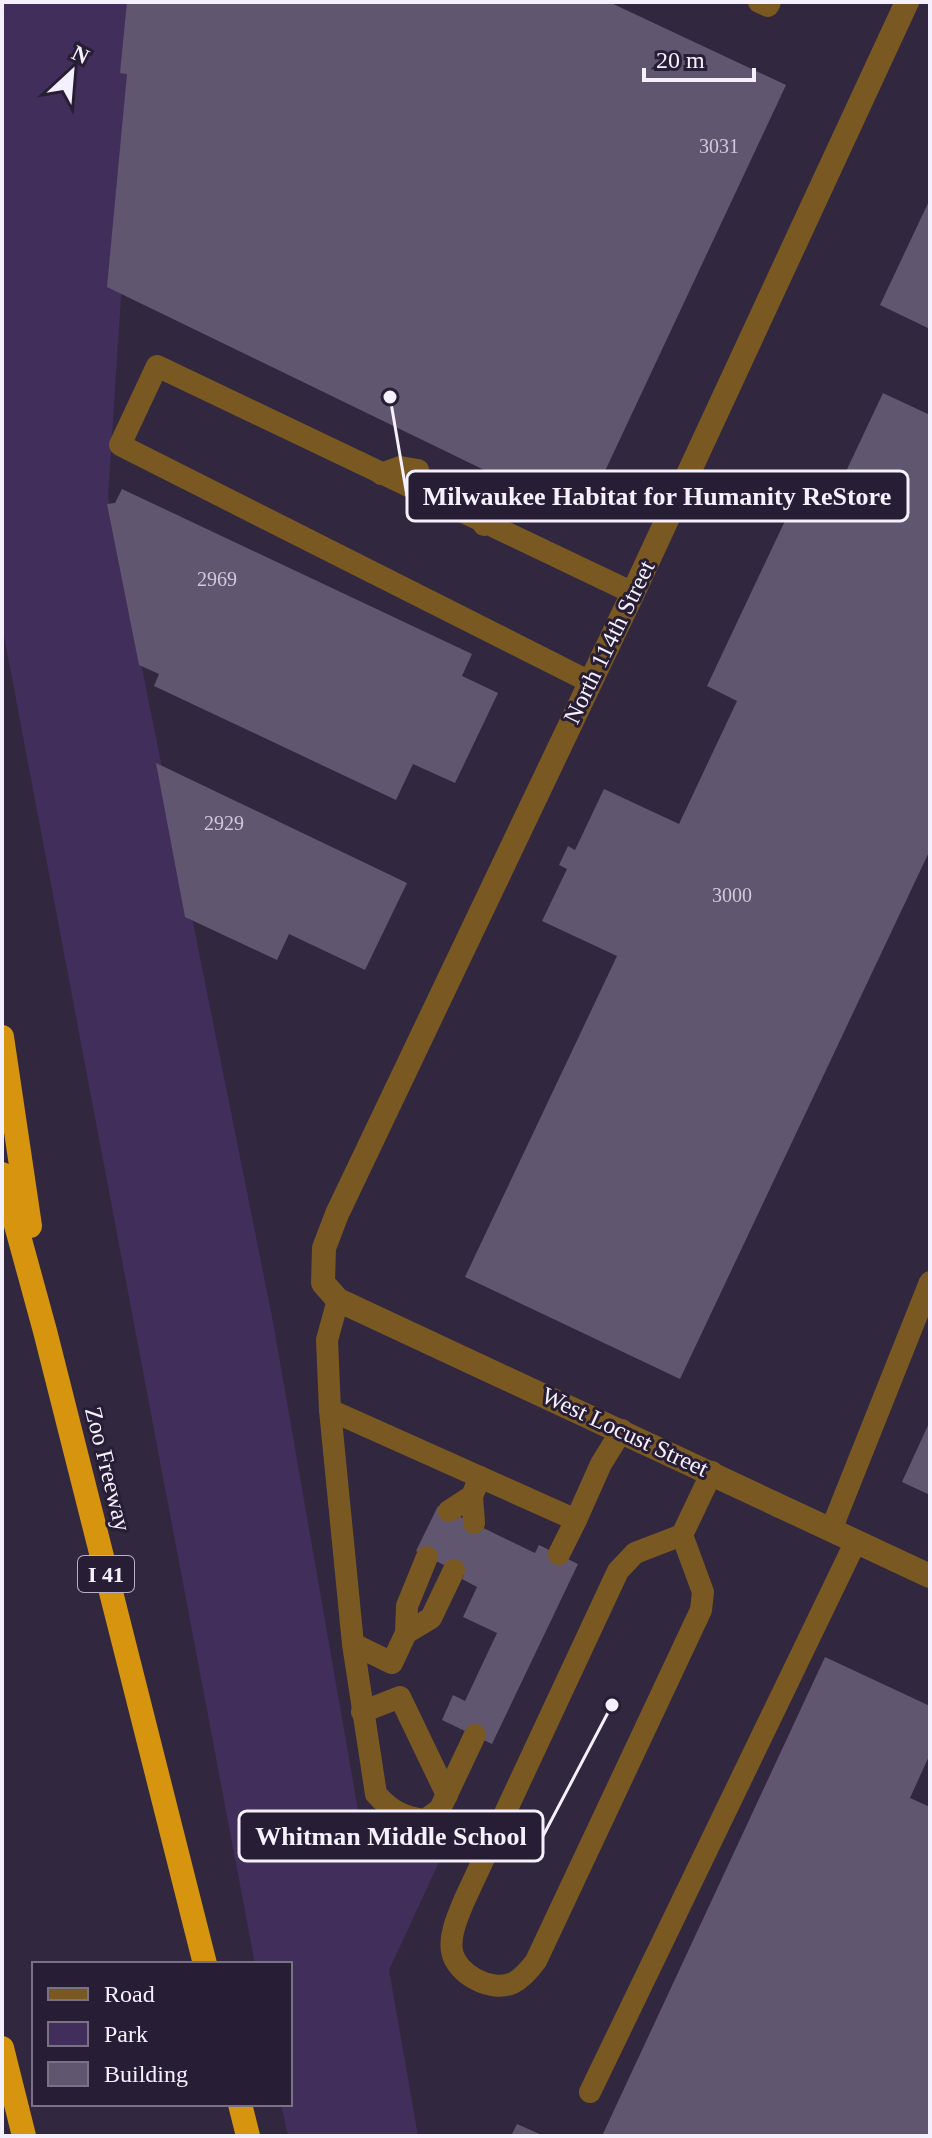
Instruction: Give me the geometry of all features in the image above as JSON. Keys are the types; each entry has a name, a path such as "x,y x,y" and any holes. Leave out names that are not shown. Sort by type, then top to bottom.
{"highway":[{"path":"2,1037 45,1331"},
{"name":"Zoo Freeway","path":"2,1174 45,1331 204,1962"},
{"path":"2,2048 24,2136"},
{"path":"240,2106 248,2136"}],"street":[{"name":"North 114th Street","path":"331,1292 324,1248 337,1214 633,593 907,2"},
{"name":"West Locust Street","path":"331,1292 930,1576"}],"lane":[{"path":"759,2 768,6 770,2"},
{"path":"590,682 120,445 157,366 484,525 633,593"},
{"path":"381,474 400,467 418,470"},
{"path":"467,494 483,506 484,525"},
{"path":"831,1530 930,1282"},
{"path":"331,1292 327,1340 330,1410 353,1644 376,1794 390,1809 405,1817 425,1820 440,1809 475,1735"},
{"path":"330,1410 476,1486 576,1520"},
{"path":"559,1554 601,1464 622,1430"},
{"path":"682,1535 703,1592 701,1610 536,1961 512,1984 497,1986 479,1981 461,1969 452,1955 451,1942 464,1901 618,1571 635,1553 682,1535 712,1472"},
{"path":"449,1511 476,1486"},
{"path":"474,1523 476,1486"},
{"path":"590,2092 856,1541"},
{"path":"353,1644 392,1663 406,1633 407,1606 427,1557"},
{"path":"406,1633 431,1618 454,1570"},
{"path":"362,1712 400,1697 447,1795"}],"green space":[{"path":"2,2 140,2 108,498 273,1322 359,1816 440,1860 389,1970 418,2136 288,2136 281,2106 292,2106 292,1962 255,1962 2,625"}],"building":[{"path":"127,2 609,2 786,85 583,518 107,287 127,74 120,73"},
{"path":"930,199 930,329 880,305"},
{"path":"883,393 930,415 930,850 680,1379 465,1277 617,956 542,921 567,869 559,865 568,846 575,850 604,789 679,824 737,701 707,686 793,504 824,518"},
{"path":"122,489 472,654 462,676 498,693 455,783 413,764 396,800 154,686 159,674 139,665 107,504 115,503"},
{"path":"156,763 407,883 365,970 289,934 277,960 185,917"},
{"path":"930,1421 930,1495 902,1482"},
{"path":"438,1506 535,1553 539,1545 578,1564 492,1744 442,1720 453,1695 465,1701 497,1633 463,1617 477,1587 462,1579 464,1575 416,1551"},
{"path":"825,1657 930,1706 930,1754 910,1798 930,1807 930,2136 602,2136"},
{"path":"517,2124 544,2136 511,2136"}],"place":[{"name":"Milwaukee Habitat for Humanity ReStore","path":"390,397"},
{"name":"Whitman Middle School","path":"612,1705"}]}
